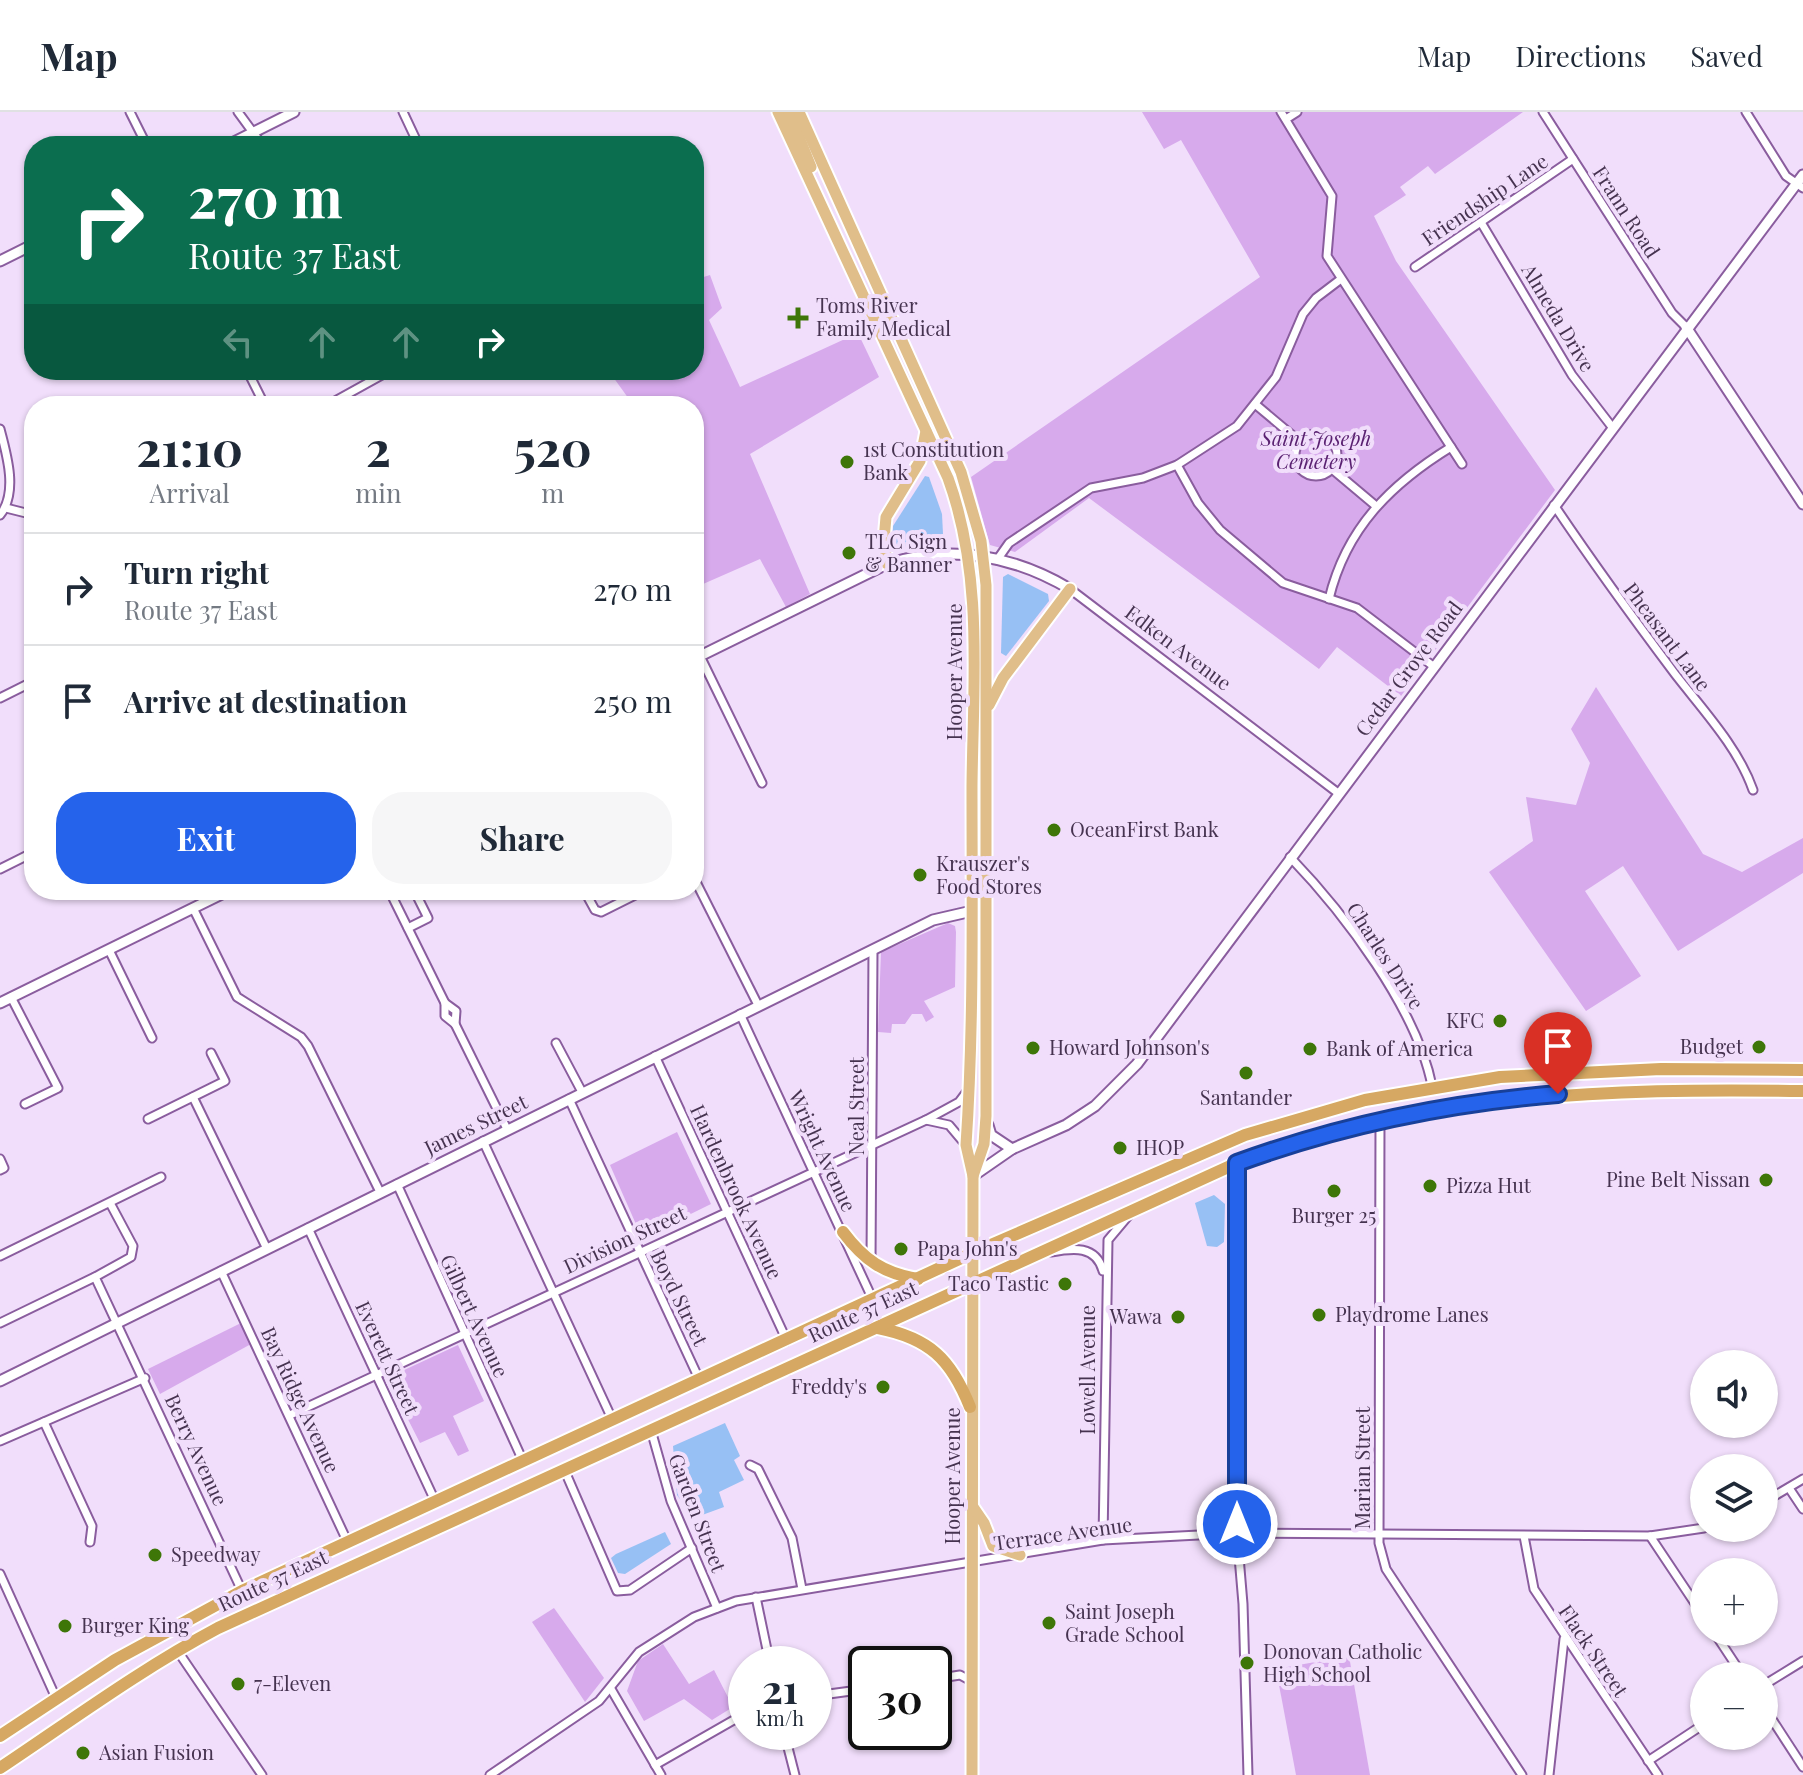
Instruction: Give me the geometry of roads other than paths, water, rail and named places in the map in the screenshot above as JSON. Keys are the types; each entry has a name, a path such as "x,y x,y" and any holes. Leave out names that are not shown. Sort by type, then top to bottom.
{"highway":[{"name":"Route 37 East","path":"0,1736 164,1631 242,1591 874,1302 970,1254 1245,1135 1365,1100 1432,1086 1563,1073 1803,1070"},
{"name":"Route 37 East","path":"0,1768 68,1719 177,1650 262,1607 1237,1163 1380,1120 1477,1102 1579,1092 1803,1091"},
{"path":"843,1232 871,1263 889,1274 918,1279"},
{"path":"878,1328 910,1335 943,1358 955,1370 970,1407"}],"main road":[{"name":"Hooper Avenue","path":"778,112 926,430 958,507 969,554 973,589 972,911 966,1145 973,1176 970,1254 972,1775"},
{"path":"789,112 825,213"},
{"name":"Hooper Avenue","path":"799,112 961,472 984,557 987,714 986,1116 984,1144 973,1176"},
{"path":"887,564 886,517 920,461 926,430"},
{"path":"987,714 1003,678 1070,589"},
{"path":"971,1504 984,1523 993,1546 1020,1555"}],"street":[{"path":"130,112 142,136"},
{"path":"238,112 255,136"},
{"path":"246,136 294,112"},
{"path":"403,112 414,136"},
{"path":"1297,112 1283,116 1329,187 1333,205 1325,248 1341,279 1462,464"},
{"name":"Frann Road","path":"1543,112 1672,313 1686,327"},
{"path":"1746,112 1786,176 1801,182"},
{"name":"Friendship Lane","path":"1415,267 1573,159"},
{"name":"Cedar Grove Road","path":"973,1176 1012,1149 1039,1138 1095,1106 1122,1082 1686,327 1801,182"},
{"name":"Almeda Drive","path":"1482,224 1572,375 1612,427"},
{"path":"0,261 24,249"},
{"path":"997,560 1009,543 1091,488 1143,478 1177,465 1237,426 1276,377 1303,314 1316,298 1341,279"},
{"path":"1686,327 1803,504"},
{"path":"341,396 366,380"},
{"path":"1255,404 1299,441"},
{"path":"0,429 10,482 6,508 0,515"},
{"path":"1312,434 1327,437 1336,448 1332,469 1321,476 1301,472 1294,460 1299,441 1312,434"},
{"path":"1329,599 1350,544 1376,506 1395,486 1451,447"},
{"path":"1177,465 1198,503 1220,530 1283,583 1357,608 1433,666"},
{"path":"1332,469 1376,506"},
{"name":"Pheasant Lane","path":"1554,505 1607,583 1733,752 1753,790"},
{"path":"6,508 24,512"},
{"name":"Edken Avenue","path":"704,654 887,564 920,555 969,554 1022,565 1070,589 1338,793"},
{"path":"704,671 762,783"},
{"path":"0,698 24,686"},
{"path":"0,869 24,857"},
{"name":"Charles Drive","path":"1290,857 1323,891 1403,1009 1426,1057 1432,1086"},
{"path":"704,898 758,1005"},
{"path":"0,1003 209,900"},
{"path":"394,900 445,1003 456,1011 455,1024 507,1129"},
{"path":"408,928 428,918 419,900"},
{"path":"590,900 595,910 601,912 625,900"},
{"path":"193,908 237,997 301,1037 308,1046 380,1192"},
{"name":"James Street","path":"0,1381 933,920 972,911"},
{"path":"109,950 152,1038"},
{"name":"Neal Street","path":"871,1263 873,950"},
{"path":"11,997 58,1088 25,1104"},
{"name":"Wright Avenue","path":"740,1014 874,1302"},
{"path":"556,1043 582,1092"},
{"path":"148,1119 225,1081 211,1053"},
{"name":"Hardenbrook Avenue","path":"655,1056 787,1341"},
{"name":"Division Street","path":"290,1415 553,1290 926,1120 959,1102 969,1089"},
{"path":"193,1097 267,1249"},
{"name":"Boyd Street","path":"569,1099 700,1381"},
{"path":"986,1116 991,1135 1012,1149"},
{"path":"926,1120 949,1125 966,1145"},
{"name":"Marian Street","path":"1380,1120 1378,1534 1386,1569 1522,1775"},
{"path":"483,1141 613,1421"},
{"path":"0,1159 4,1168 0,1170"},
{"path":"1237,1163 1237,1533 1243,1604 1248,1775"},
{"path":"0,1256 161,1177"},
{"name":"Gilbert Avenue","path":"397,1184 523,1461"},
{"path":"0,1323 131,1257 133,1246 110,1203"},
{"name":"Lowell Avenue","path":"1103,1540 1108,1236 1133,1211"},
{"name":"Everett Street","path":"308,1228 436,1503"},
{"path":"1041,1253 1084,1249 1101,1262 1105,1277"},
{"name":"Bay Ridge Avenue","path":"221,1271 348,1543"},
{"name":"Berry Avenue","path":"95,1277 145,1378 242,1591"},
{"path":"0,1441 145,1378"},
{"path":"44,1422 92,1526 90,1542"},
{"name":"Garden Street","path":"650,1429 671,1501 717,1608"},
{"path":"750,1465 758,1469 792,1538 802,1589"},
{"path":"564,1469 617,1591 630,1590 692,1548"},
{"path":"1778,1494 1803,1479"},
{"path":"1789,1488 1803,1509"},
{"name":"Terrace Avenue","path":"490,1775 599,1701 639,1652 694,1617 756,1597 1103,1540 1237,1533 1650,1536 1690,1530"},
{"name":"Flack Street","path":"1524,1536 1534,1589 1564,1639 1658,1775"},
{"path":"1650,1536 1690,1596"},
{"path":"0,1574 56,1698"},
{"path":"756,1597 766,1646"},
{"path":"1549,1775 1564,1639"},
{"path":"177,1650 262,1775"},
{"path":"1778,1676 1803,1661"},
{"path":"952,1676 960,1675 973,1682"},
{"path":"611,1689 661,1775"},
{"path":"655,1765 728,1723"},
{"path":"1778,1729 1803,1767"},
{"path":"1648,1761 1690,1733"},
{"path":"789,1750 795,1775"}],"water":[{"path":"925,476 929,477 942,514 943,534 904,547 892,544 893,526"},
{"path":"1008,574 1048,594 1049,601 1006,656 1001,653 1003,577"},
{"path":"1214,1195 1225,1204 1224,1242 1217,1247 1207,1246 1195,1203"},
{"path":"725,1423 740,1456 734,1460 744,1480 719,1492 724,1507 694,1518 677,1495 673,1446"},
{"path":"665,1532 671,1544 625,1574 618,1573 611,1558"}],"place":[{"name":"Toms River Family Medical","path":"798,318"},
{"name":"1st Constitution Bank","path":"847,462"},
{"name":"TLC Sign & Banner","path":"849,553"},
{"name":"OceanFirst Bank","path":"1054,830"},
{"name":"Krauszer's Food Stores","path":"920,875"},
{"name":"KFC","path":"1500,1021"},
{"name":"Budget","path":"1759,1047"},
{"name":"Howard Johnson's","path":"1033,1048"},
{"name":"Bank of America","path":"1310,1049"},
{"name":"Santander","path":"1246,1073"},
{"name":"IHOP","path":"1120,1148"},
{"name":"Pine Belt Nissan","path":"1766,1180"},
{"name":"Pizza Hut","path":"1430,1186"},
{"name":"Burger 25","path":"1334,1191"},
{"name":"Papa John's","path":"901,1249"},
{"name":"Taco Tastic","path":"1065,1284"},
{"name":"Playdrome Lanes","path":"1319,1315"},
{"name":"Wawa","path":"1178,1317"},
{"name":"Freddy's","path":"883,1387"},
{"name":"Speedway","path":"155,1555"},
{"name":"Saint Joseph Grade School","path":"1049,1623"},
{"name":"Burger King","path":"65,1626"},
{"name":"Donovan Catholic High School","path":"1247,1663"},
{"name":"7-Eleven","path":"238,1684"},
{"name":"Asian Fusion","path":"83,1753"}],"park label":[{"name":"Saint Joseph Cemetery","path":"1316,450"}]}
